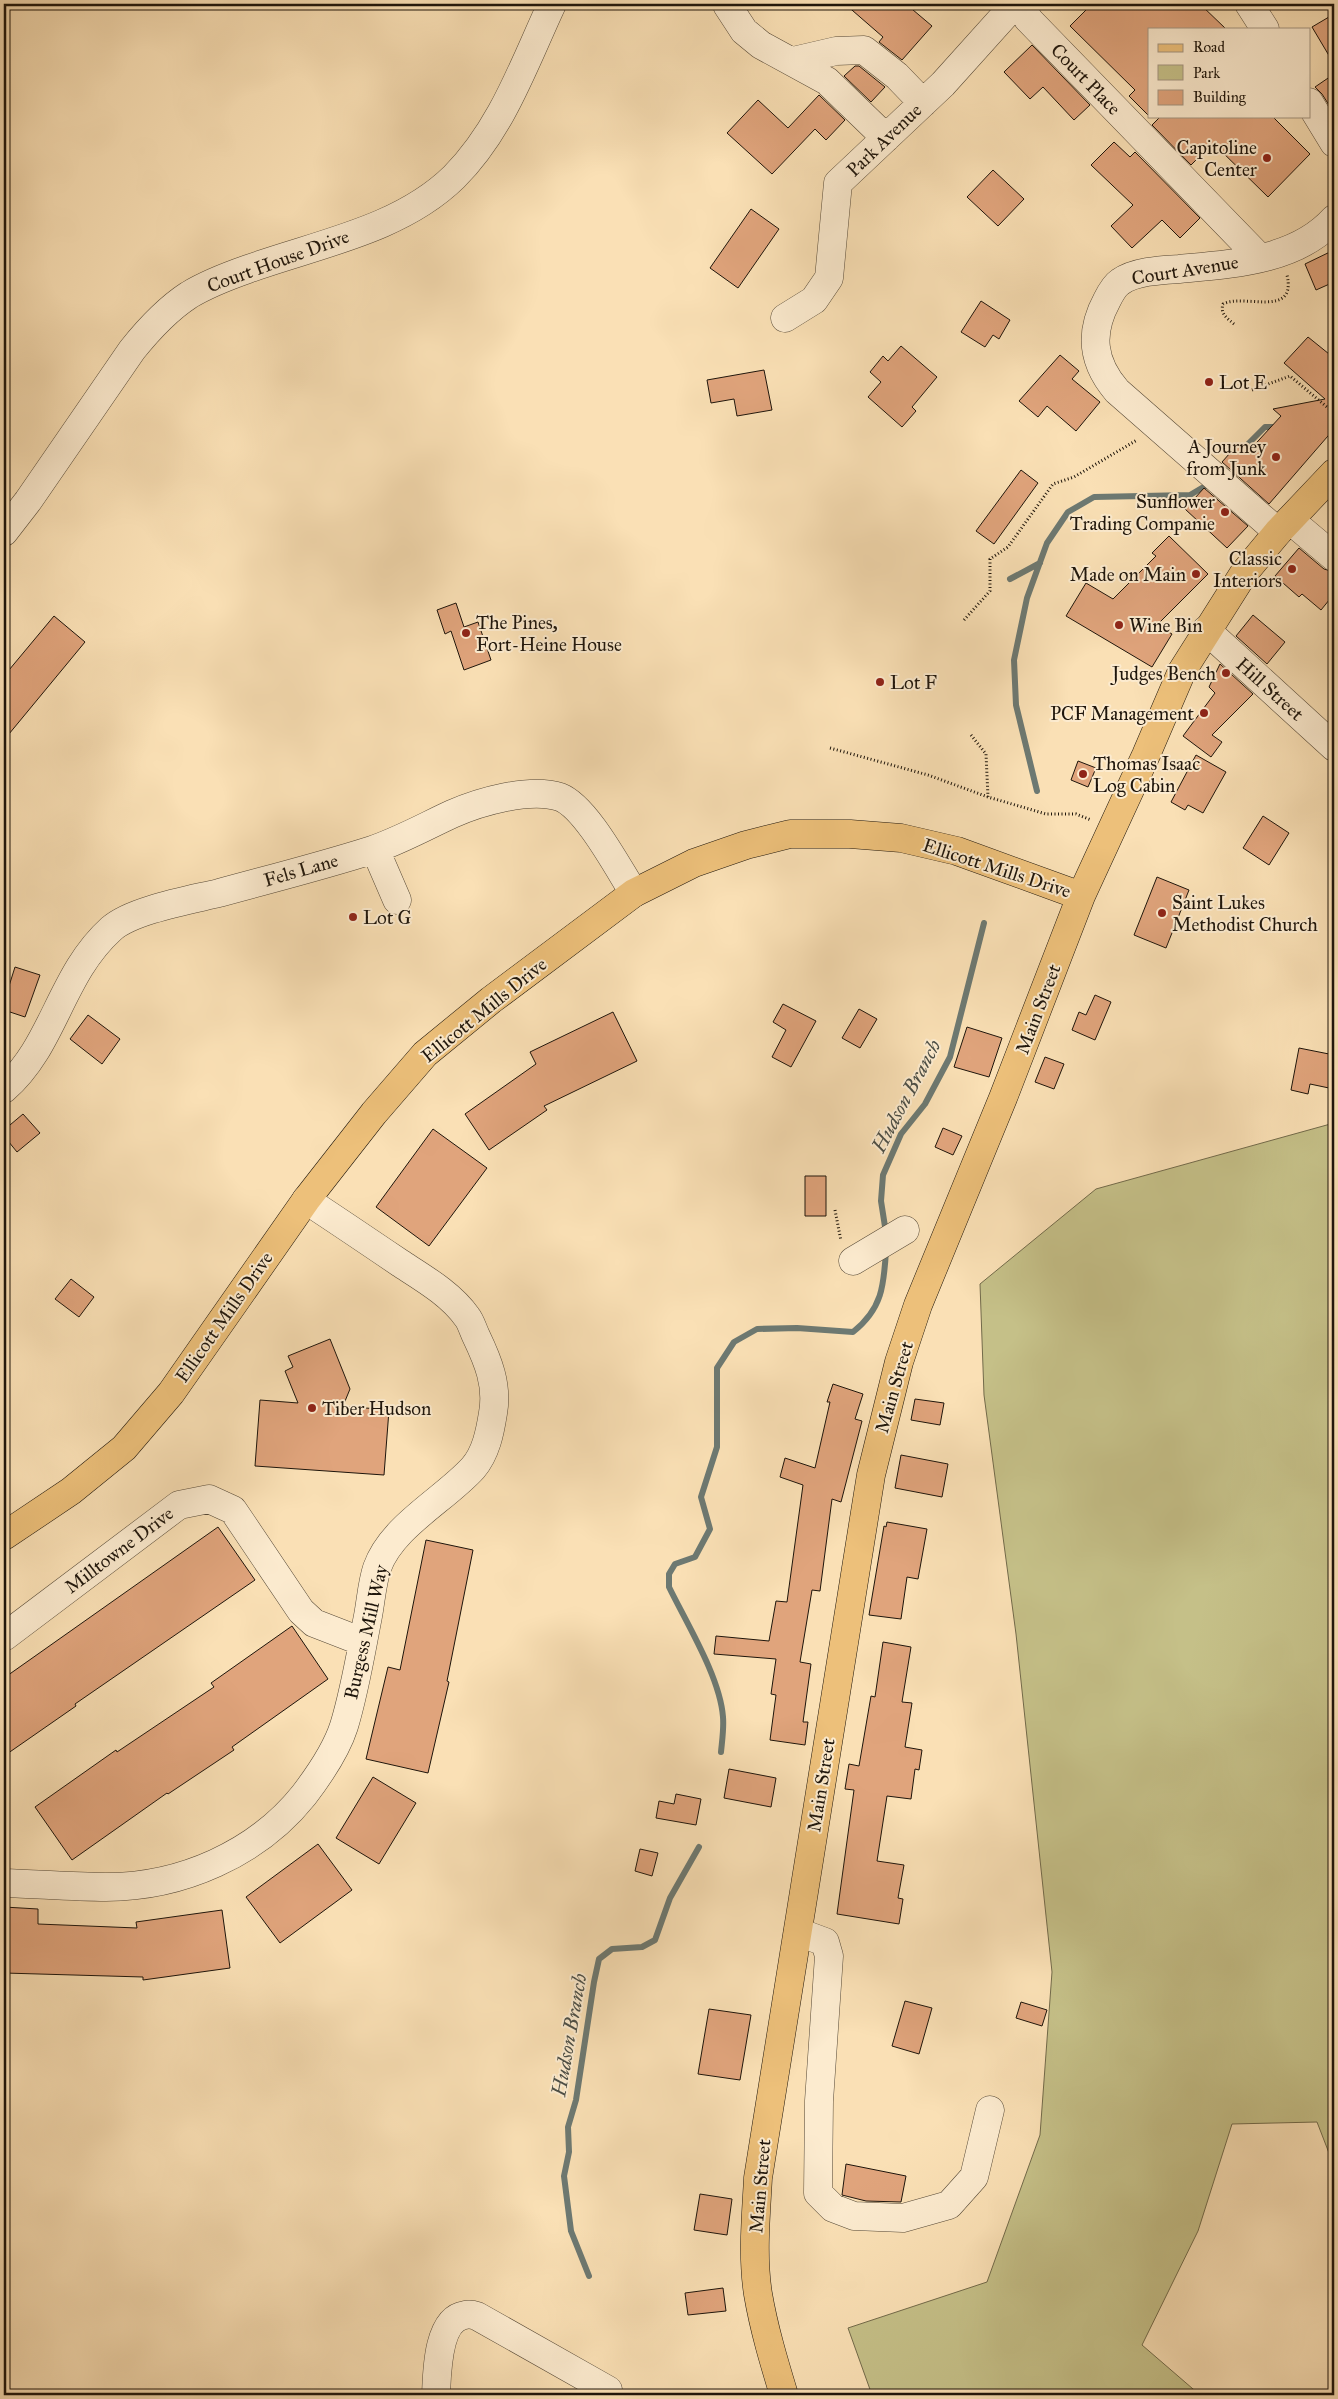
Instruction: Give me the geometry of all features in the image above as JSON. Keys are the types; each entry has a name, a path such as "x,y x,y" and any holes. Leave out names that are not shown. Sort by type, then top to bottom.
{"main road":[{"name":"Main Street","path":"784,2395 770,2351 758,2292 755,2232 758,2178 871,1475 899,1362 918,1305 1003,1098 1081,896 1146,755 1182,671 1206,630 1244,573 1284,526 1334,473"},
{"name":"Ellicott Mills Drive","path":"4,1536 71,1491 124,1448 171,1393 306,1200 374,1113 425,1054 491,1000 634,893 694,863 746,845 790,834 850,834 901,838 957,851 1081,896"}],"street":[{"name":"Court House Drive","path":"4,532 28,501 132,350 149,329 182,300 222,278 392,220 423,202 452,179 478,152 506,106 552,4"},
{"name":"Park Avenue","path":"785,318 814,300 829,278 838,183 923,103 1015,4"},
{"name":"Court Place","path":"1022,4 1028,19 1260,258"},
{"path":"1249,4 1264,28"},
{"path":"727,5 744,31 762,45 827,81 886,138"},
{"path":"793,61 836,51 864,50 896,76 923,103"},
{"path":"1310,104 1334,143"},
{"name":"Court Avenue","path":"1334,219 1316,236 1296,248 1260,258 1206,267 1156,271 1120,281 1112,291 1096,326 1098,361 1105,377 1117,391 1223,481 1284,526 1334,557"},
{"name":"Hill Street","path":"1206,630 1334,747"},
{"name":"Fels Lane","path":"4,1089 32,1058 84,958 112,927 132,917 163,907 285,876 375,849 467,808 506,798 542,793 560,798 576,806 634,893"},
{"path":"375,849 397,900"},
{"name":"Burgess Mill Way","path":"4,1883 108,1887 153,1882 218,1863 254,1843 291,1812 331,1756 343,1728 378,1567 395,1539 437,1499 456,1486 478,1462 489,1438 494,1405 493,1381 489,1364 467,1317 448,1297 306,1200"},
{"path":"853,1261 905,1230"},
{"name":"Milltowne Drive","path":"4,1637 178,1505 209,1499 233,1510 301,1611 314,1623 363,1642"},
{"path":"798,1932 825,1942 829,1956 819,2101 818,2193 833,2208 854,2216 903,2218 949,2205 974,2177 990,2110"},
{"path":"436,2395 437,2360 445,2333 452,2323 464,2314 477,2316 608,2394"}],"path":[{"path":"1234,324 1224,316 1223,304 1231,300 1274,302 1284,298 1289,290 1286,269"},
{"path":"1252,390 1290,376 1334,413"},
{"path":"964,620 990,591 990,559 1008,547 1053,484 1074,476 1159,427"},
{"path":"971,735 986,754 988,797"},
{"path":"830,748 928,775 988,797 1046,814 1076,814 1094,821"},
{"path":"835,1210 841,1241 853,1261"}],"green space":[{"path":"1334,1123 1334,2166 1317,2122 1232,2124 1198,2231 1142,2345 1200,2395 872,2395 848,2328 987,2282 1040,2135 1052,1972 1016,1634 984,1395 980,1284 1096,1189"}],"building":[{"path":"845,4 906,4 932,26 902,60 879,42 883,37"},
{"name":"Capitoline Center","path":"1092,4 1200,4 1225,28 1148,28 1148,115 1129,96 1135,90 1070,26"},
{"path":"1334,14 1334,64 1312,27"},
{"path":"1032,45 1090,105 1074,120 1043,87 1030,99 1004,72"},
{"path":"855,66 859,66 885,87 871,102 844,76"},
{"path":"1334,74 1334,113 1322,94 1315,87"},
{"path":"819,95 845,120 826,140 815,129 772,174 727,133 758,100 788,128"},
{"name":"Capitoline Center","path":"1159,118 1274,118 1310,154 1268,197 1213,143 1191,165 1152,125"},
{"path":"1114,142 1130,157 1135,152 1200,218 1180,238 1162,220 1132,248 1111,226 1133,205 1091,165"},
{"path":"993,170 1024,199 998,226 967,197"},
{"path":"751,209 779,229 738,288 710,268"},
{"path":"1334,250 1334,282 1316,290 1305,264"},
{"path":"981,301 1010,320 999,339 993,335 985,347 961,332"},
{"path":"1308,337 1334,358 1334,429 1269,504 1222,462 1238,444 1248,452 1281,416 1273,409 1325,399 1284,363"},
{"path":"901,346 937,377 912,407 916,411 902,427 868,397 881,382 870,372 883,356 888,361"},
{"path":"1060,355 1079,371 1072,379 1100,402 1076,431 1047,406 1038,417 1019,401"},
{"path":"764,370 772,410 737,416 734,399 711,403 707,380"},
{"path":"1021,470 1038,483 994,544 976,531"},
{"path":"1204,488 1248,526 1227,548 1185,509"},
{"path":"1169,536 1208,574 1157,625 1172,634 1152,667 1066,616 1086,583 1113,599 1156,556 1152,553"},
{"path":"1299,548 1324,569 1334,572 1334,594 1321,610 1302,594 1299,597 1275,576"},
{"name":"The Pines, Fort-Heine House","path":"456,603 464,627 478,622 491,660 464,670 451,631 445,634 437,610"},
{"path":"1253,615 1285,642 1267,664 1236,636"},
{"path":"54,616 85,642 4,740 4,676"},
{"path":"1220,664 1253,694 1212,735 1222,742 1211,757 1183,736 1215,693 1209,687"},
{"path":"1196,755 1226,772 1203,813 1188,805 1185,810 1171,802"},
{"name":"Thomas Isaac Log Cabin","path":"1078,761 1096,768 1088,787 1071,780"},
{"path":"1263,816 1289,833 1269,865 1243,848"},
{"name":"Saint Lukes Methodist Church","path":"1157,877 1189,890 1166,948 1134,935"},
{"path":"15,967 40,975 25,1017 4,1010 4,985 9,986"},
{"path":"1095,995 1111,1002 1095,1040 1072,1030 1079,1012 1086,1015"},
{"path":"783,1004 816,1021 791,1067 772,1057 786,1030 773,1022"},
{"path":"859,1009 877,1019 860,1048 842,1038"},
{"path":"613,1012 637,1061 544,1106 547,1110 489,1150 465,1114 536,1064 530,1052"},
{"path":"88,1015 120,1039 102,1064 70,1039"},
{"path":"967,1027 1002,1038 989,1077 954,1067"},
{"path":"1299,1048 1334,1055 1329,1088 1310,1084 1308,1094 1291,1090"},
{"path":"1045,1057 1064,1064 1054,1089 1035,1082"},
{"path":"23,1114 40,1133 17,1152 4,1136 4,1130"},
{"path":"943,1128 962,1136 953,1155 935,1147"},
{"path":"433,1129 487,1168 429,1246 376,1207"},
{"path":"805,1176 826,1176 826,1216 805,1216"},
{"path":"71,1279 94,1297 79,1317 55,1299"},
{"name":"Tiber Hudson","path":"330,1339 350,1389 343,1406 389,1410 384,1475 255,1466 260,1400 298,1403 285,1371 293,1367 288,1356"},
{"path":"833,1384 863,1394 855,1419 862,1421 841,1502 832,1499 820,1591 812,1590 800,1662 811,1664 803,1722 808,1722 805,1745 770,1740 776,1695 771,1694 776,1659 714,1654 716,1636 769,1641 776,1601 787,1602 803,1485 780,1477 785,1458 815,1468 830,1402 827,1402"},
{"path":"915,1399 944,1403 940,1425 911,1420"},
{"path":"901,1455 948,1464 942,1497 895,1488"},
{"path":"887,1522 927,1529 918,1579 907,1577 901,1619 869,1615 884,1526 886,1527"},
{"path":"218,1527 255,1580 75,1704 76,1706 4,1756 4,1678"},
{"path":"426,1540 473,1550 447,1681 449,1682 428,1773 366,1759 388,1667 400,1670"},
{"path":"292,1626 328,1679 232,1747 234,1750 167,1793 72,1860 35,1807 116,1750 117,1752 214,1687 211,1683"},
{"path":"883,1642 911,1647 902,1702 912,1703 905,1747 922,1750 919,1770 915,1769 911,1799 887,1796 877,1861 904,1865 898,1898 903,1899 899,1924 837,1914 854,1790 845,1789 849,1764 859,1766 871,1696 875,1697"},
{"path":"729,1769 776,1778 771,1807 724,1798"},
{"path":"373,1777 416,1803 379,1864 336,1838"},
{"path":"676,1794 701,1799 696,1825 656,1818 659,1801 674,1804"},
{"path":"318,1844 352,1890 280,1943 246,1897"},
{"path":"640,1849 658,1853 652,1876 635,1871"},
{"path":"4,1907 38,1909 38,1924 137,1928 136,1922 222,1910 230,1968 143,1980 143,1977 4,1973"},
{"path":"905,2001 932,2008 919,2054 892,2046"},
{"path":"1021,2002 1047,2010 1042,2026 1016,2018"},
{"path":"709,2009 751,2015 740,2080 698,2074"},
{"path":"846,2164 906,2176 901,2202 866,2201 842,2195"},
{"path":"700,2194 732,2199 727,2235 694,2230"},
{"path":"723,2288 726,2311 688,2315 685,2293"}],"waterway":[{"name":"Hudson Branch","path":"1239,453 1265,427 1278,427"},
{"name":"Hudson Branch","path":"1037,791 1016,705 1014,660 1027,598 1047,543 1068,512 1094,497 1190,495 1212,482"},
{"path":"1010,579 1040,563"},
{"name":"Hudson Branch","path":"886,1233 881,1201 883,1175 901,1134 925,1104 950,1057 984,923"},
{"name":"Hudson Branch","path":"721,1752 723,1717 716,1685 702,1651 669,1587 669,1574 675,1564 695,1557 710,1529 701,1497 717,1447 717,1368 734,1342 757,1329 797,1328 853,1332 870,1315 880,1296 886,1250"},
{"name":"Hudson Branch","path":"589,2276 571,2231 564,2176 569,2152 568,2127 576,2100 599,1959 612,1949 642,1947 655,1940 670,1898 699,1847"}],"place":[{"name":"Capitoline Center","path":"1267,158"},
{"name":"Lot E","path":"1209,382"},
{"name":"A Journey from Junk","path":"1276,457"},
{"name":"Sunflower Trading Companie","path":"1225,512"},
{"name":"Classic Interiors","path":"1292,569"},
{"name":"Made on Main","path":"1196,574"},
{"name":"Wine Bin","path":"1119,625"},
{"name":"The Pines, Fort-Heine House","path":"466,633"},
{"name":"Judges Bench","path":"1226,673"},
{"name":"Lot F","path":"880,682"},
{"name":"PCF Management","path":"1204,713"},
{"name":"Thomas Isaac Log Cabin","path":"1083,774"},
{"name":"Saint Lukes Methodist Church","path":"1162,913"},
{"name":"Lot G","path":"353,917"},
{"name":"Tiber Hudson","path":"312,1408"}]}
